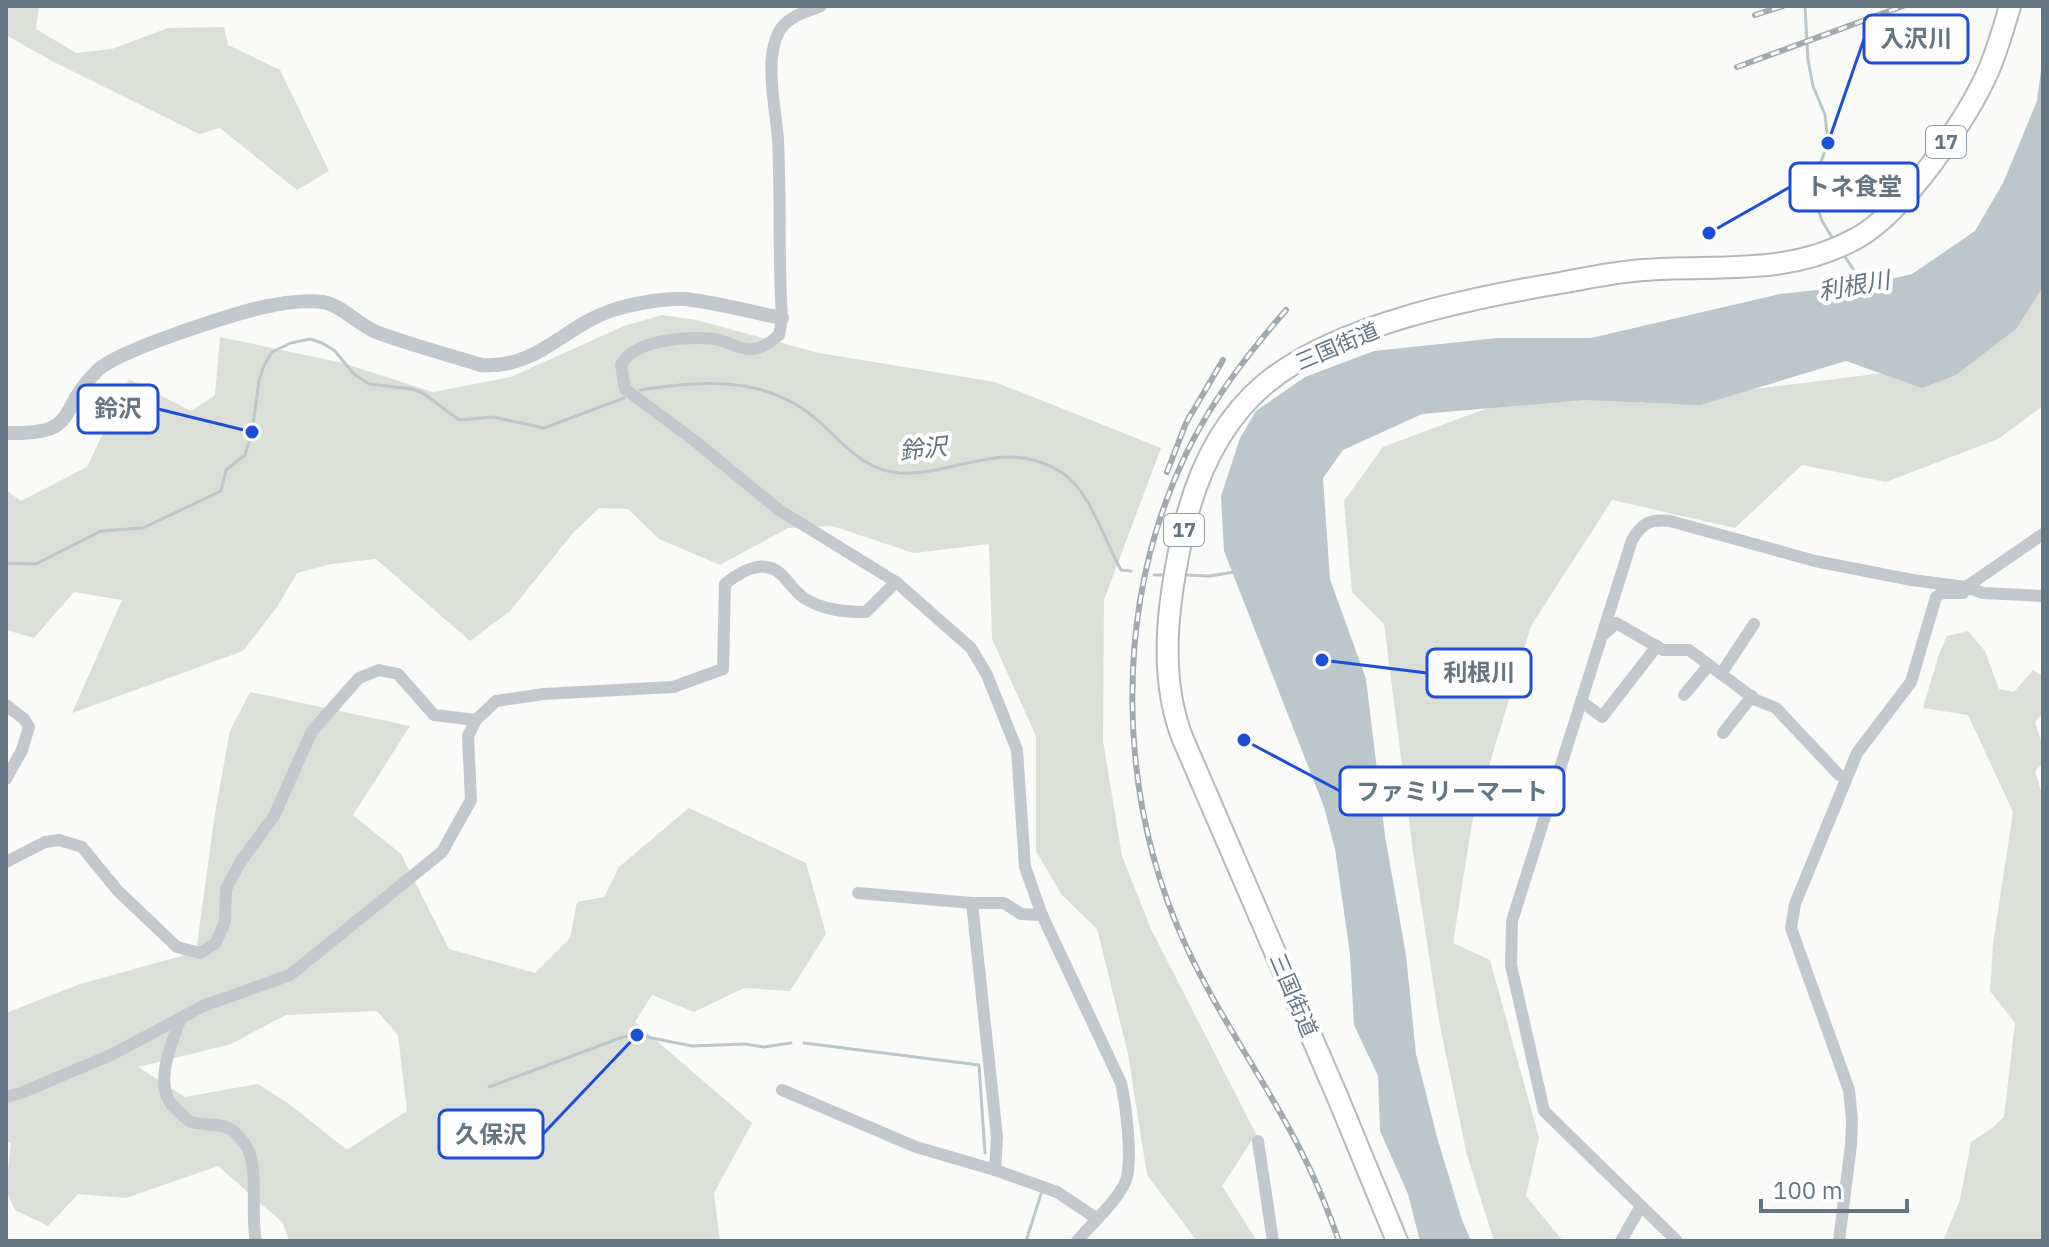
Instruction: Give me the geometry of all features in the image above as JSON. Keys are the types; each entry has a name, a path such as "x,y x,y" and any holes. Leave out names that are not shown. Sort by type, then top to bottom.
{"highway":[{"name":"三国街道","path":"1397,1241 1171,705 1167,651 1172,605 1187,518 1204,464 1242,407 1262,386 1304,357 1378,327 1480,297 1608,274 1665,268 1771,266 1795,262 1835,249 1858,237 1883,219 1938,153 1977,94 2010,6"}],"street":[{"path":"821,6 788,19 778,31 774,54 772,87 778,140 782,318 779,335 770,343 753,350 718,339 686,338 631,351 621,365 625,389 779,510 896,582 971,648 987,675 1017,750 1025,867 1042,915 1121,1083 1127,1110 1127,1178 1118,1194 1077,1241"},
{"path":"6,433 37,434 61,424 99,369 125,355 199,326 275,305 325,302 373,331 481,365 497,366 531,358 583,323 612,311 660,301 683,299 782,318"},
{"path":"1677,1241 1544,1111 1511,965 1512,921 1632,540 1639,528 1655,520 1709,531 1815,561 1912,580 1966,587 1983,593 2043,596"},
{"path":"1839,1241 1851,1145 1849,1090 1791,928 1795,904 1857,753 1911,682 1936,597 1942,593 1963,593 1966,587 2043,534"},
{"path":"6,1097 113,1054 203,1006 290,975 442,852 471,800 468,736 476,720 496,701 544,694 673,687 723,669 725,584 741,571 755,566 778,571 802,597 831,610 866,612 896,582"},
{"path":"1601,638 1616,623 1663,650 1689,650 1752,696 1776,708 1845,778"},
{"path":"1721,674 1754,624"},
{"path":"1581,701 1602,717 1657,646"},
{"path":"1684,695 1709,665"},
{"path":"6,862 45,842 59,840 82,847 118,891 155,928 177,947 200,953 216,943 225,922 226,889 241,861 274,816 312,731 359,678 379,670 398,674 434,715 476,720"},
{"path":"1723,733 1752,696"},
{"path":"6,705 29,727 22,750 6,779"},
{"path":"858,893 1004,903 1021,914 1042,915"},
{"path":"972,903 997,1137 995,1170"},
{"path":"181,1018 166,1069 165,1090 169,1104 190,1122 231,1127 244,1142 253,1157 256,1241"},
{"path":"782,1090 916,1147 1057,1192 1096,1218"},
{"path":"1258,1141 1273,1241"},
{"path":"1621,1241 1641,1206"}],"shaded area":[{"path":"6,6 39,6 36,29 76,53 112,49 168,28 224,27 228,45 280,70 329,171 297,190 220,128 199,134 6,35"},
{"path":"2043,277 2043,406 1998,439 1886,482 1802,465 1735,528 1612,500 1531,626 1472,823 1453,943 1490,960 1539,1138 1526,1196 1563,1241 1494,1241 1467,1155 1440,1026 1414,859 1384,624 1352,592 1344,501 1383,447 1560,381 1640,403 1949,365"},
{"path":"662,315 696,320 819,353 995,382 1161,448 1104,600 1103,741 1122,856 1151,929 1256,1134 1222,1186 1257,1241 1197,1241 1147,1175 1128,1054 1097,929 1061,894 1036,851 1036,736 992,639 989,544 914,553 833,526 788,528 720,565 659,539 628,509 599,508 573,533 510,611 470,641 376,559 331,564 297,573 277,607 243,651 72,713 122,600 74,592 34,638 6,630 6,490 21,501 87,467 129,379 191,411 215,395 220,337 343,363 433,392 511,377 624,326"},
{"path":"1968,631 1985,651 1999,689 2014,692 2033,670 2043,676 2043,712 2035,722 2043,747 2043,763 2035,771 2043,798 2043,1241 1943,1241 1960,1200 1971,1142 2004,1117 2015,1023 1990,991 1993,944 2013,812 1968,715 1923,708 1947,636"},
{"path":"250,692 410,726 353,815 401,854 449,949 535,973 570,938 577,902 604,897 619,867 689,808 806,863 826,934 790,991 744,988 694,1012 652,995 635,1022 752,1123 714,1193 720,1241 289,1241 283,1223 218,1166 126,1198 78,1194 48,1226 15,1210 6,1190 11,1143 6,1141 6,1013 80,984 196,952 230,731","holes":["377,1011 398,1035 407,1111 347,1150 288,1103 258,1084 185,1097 138,1067 231,1044 286,1015"]}],"water":[{"path":"2043,54 2043,286 2017,328 1956,375 1922,388 1846,361 1700,405 1584,400 1422,414 1343,450 1323,478 1330,579 1366,679 1385,836 1406,955 1416,1054 1437,1137 1471,1241 1420,1241 1408,1194 1380,1131 1378,1076 1354,1025 1350,954 1335,849 1324,807 1224,551 1221,496 1240,438 1256,411 1305,377 1374,351 1497,338 1591,338 1780,294 1871,284 1912,274 1975,231 2003,183 2037,101"}],"waterway":[{"path":"1805,6 1808,60 1813,86 1825,115 1828,143 1811,188 1822,221 1833,239"},
{"path":"1842,252 1853,269 1854,289"},
{"name":"鈴沢","path":"6,563 36,564 101,531 143,528 221,491 226,470 245,455 264,365 272,352 291,343 310,339 322,343 334,350 354,374 369,384 423,393 459,420 493,417 544,428 624,398"},
{"name":"鈴沢","path":"640,390 704,383 768,392 806,411 849,450 885,471 921,472 1000,457 1040,462 1071,480 1096,516 1121,570 1131,571"},
{"name":"鈴沢","path":"1186,575 1210,576 1234,572"},
{"name":"鈴沢","path":"1154,575 1167,575"},
{"path":"489,1087 623,1037 637,1035 692,1046 745,1044 764,1047 791,1043"},
{"path":"804,1043 979,1065 985,1153"},
{"path":"1026,1241 1041,1194"}],"railway":[{"path":"1755,15 1783,6"},
{"path":"1737,67 1903,6"},
{"path":"1286,310 1244,361 1207,415 1186,454 1162,513 1145,574 1135,636 1132,700 1136,764 1146,826 1163,887 1201,976 1303,1154 1339,1241"},
{"path":"1167,472 1186,423 1223,360"}],"place":[{"name":"入沢川","path":"1828,143"},
{"name":"トネ食堂","path":"1709,233"},
{"name":"鈴沢","path":"252,432"},
{"name":"利根川","path":"1322,660"},
{"name":"ファミリーマート","path":"1244,740"},
{"name":"久保沢","path":"637,1035"}]}
